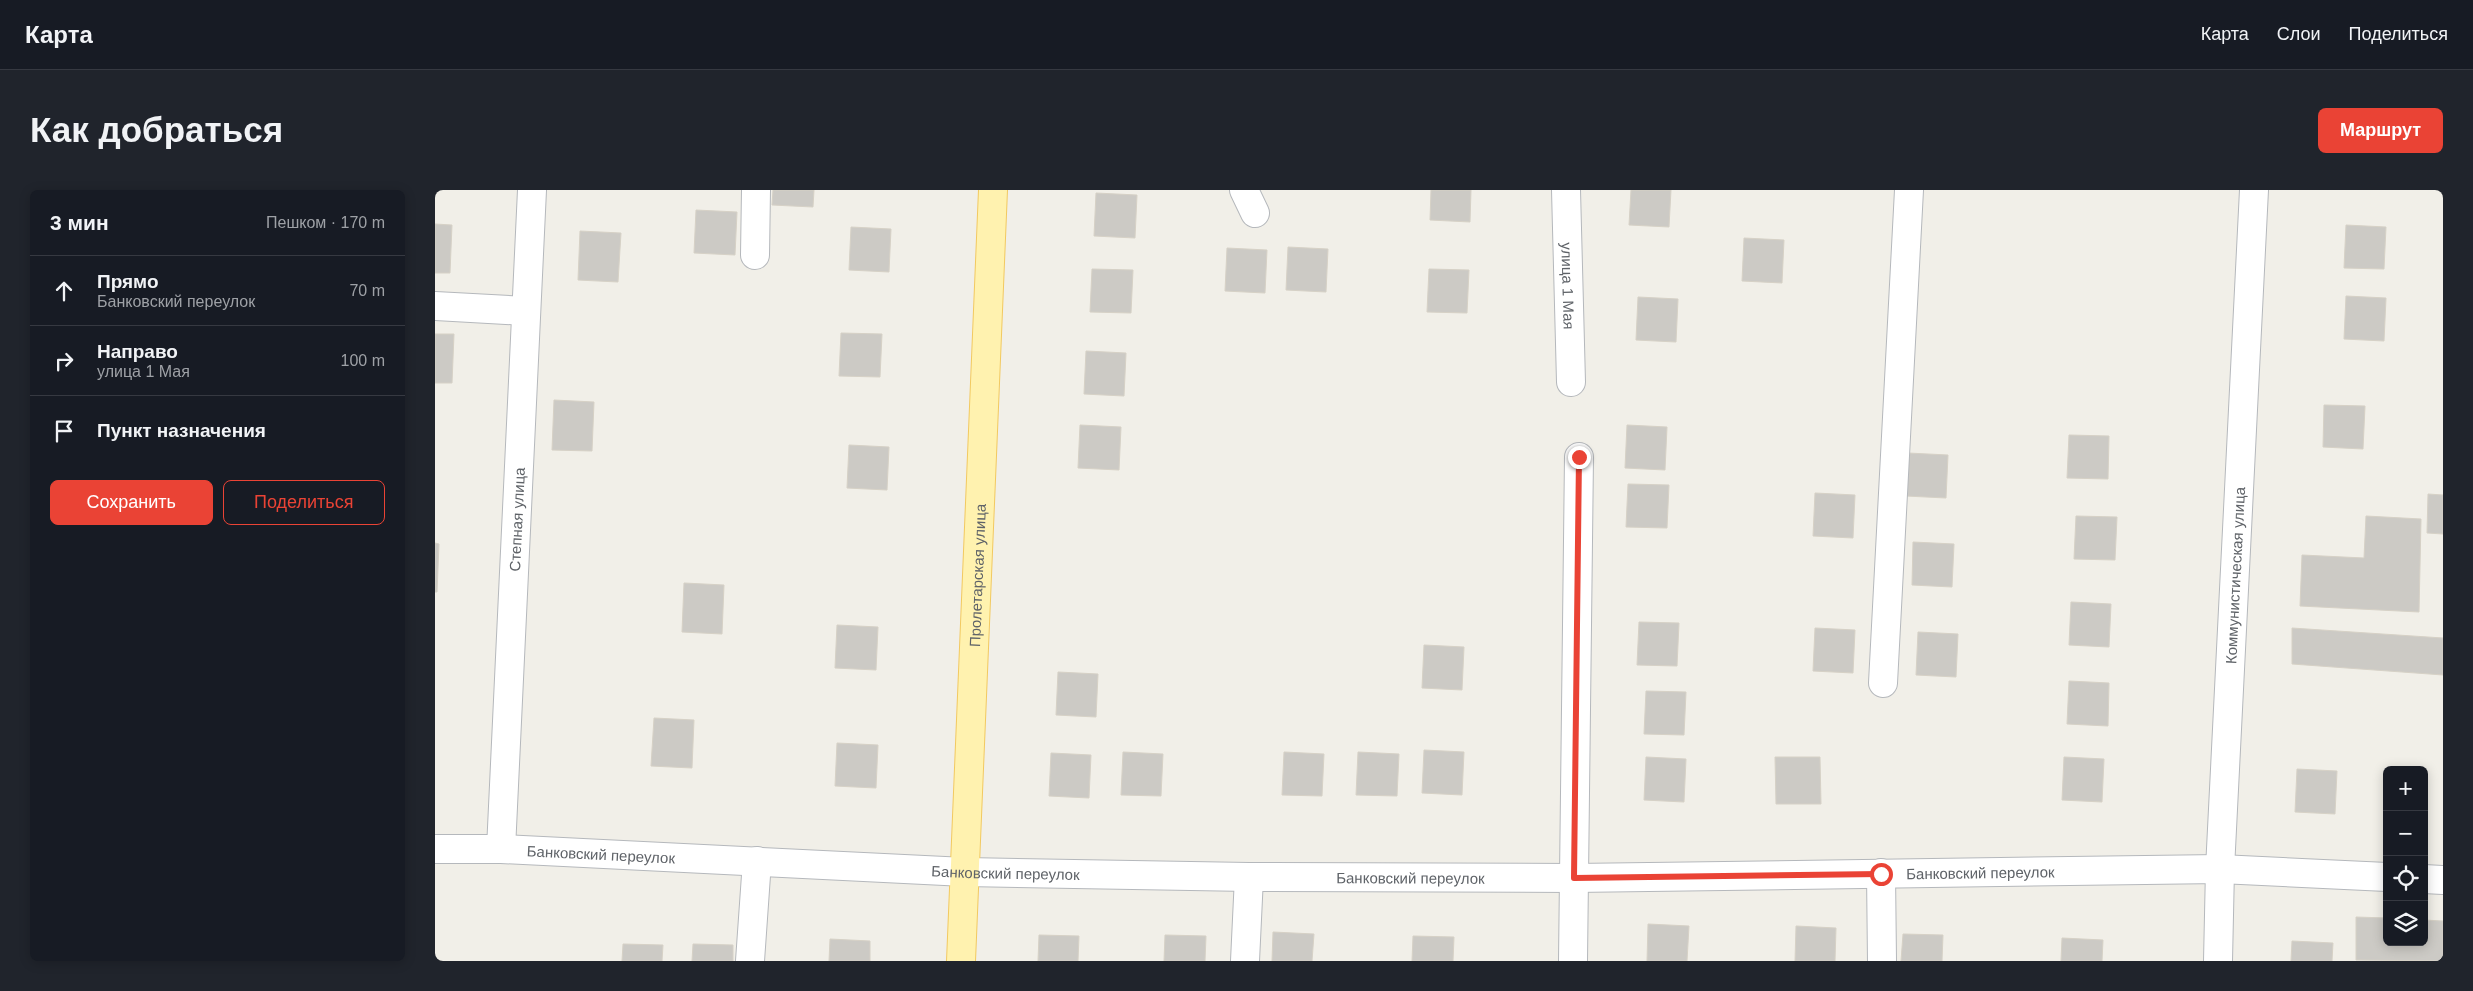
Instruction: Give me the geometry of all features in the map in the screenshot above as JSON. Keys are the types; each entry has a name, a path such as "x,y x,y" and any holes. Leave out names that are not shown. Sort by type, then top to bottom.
{"main road":[{"name":"Пролетарская улица","path":"961,961 993,190"}],"street":[{"name":"Степная улица","path":"501,848 532,190"},
{"path":"755,255 756,190"},
{"name":"улица 1 Мая","path":"1566,190 1571,382"},
{"path":"1883,683 1909,190"},
{"name":"Коммунистическая улица","path":"2218,961 2220,868 2254,190"},
{"path":"435,306 526,311"},
{"path":"1573,961 1579,457"},
{"name":"Банковский переулок","path":"435,849 501,848 965,872 1249,877 1574,878 2220,868 2383,877"},
{"path":"750,961 757,861"},
{"path":"1881,874 1882,961"},
{"path":"1245,961 1249,877"},
{"path":"2428,879 2443,880"}],"building":[{"path":"773,190 814,190 813,207 772,205"},
{"path":"1431,190 1471,190 1470,222 1430,220"},
{"path":"1631,190 1671,190 1669,227 1629,225"},
{"path":"1096,193 1137,195 1135,238 1094,236"},
{"path":"696,210 737,212 735,255 694,253"},
{"path":"435,224 452,225 450,273 435,273"},
{"path":"2346,225 2386,227 2384,269 2344,268"},
{"path":"851,227 891,229 889,272 849,270"},
{"path":"580,231 621,233 618,282 578,280"},
{"path":"1744,238 1784,240 1782,283 1742,281"},
{"path":"1288,247 1328,249 1326,292 1286,290"},
{"path":"1227,248 1267,250 1265,293 1225,291"},
{"path":"1092,269 1133,270 1131,313 1090,312"},
{"path":"1429,269 1469,270 1467,313 1427,312"},
{"path":"2346,296 2386,298 2384,341 2344,339"},
{"path":"1638,297 1678,299 1676,342 1636,340"},
{"path":"841,333 882,334 880,377 839,376"},
{"path":"435,334 454,334 452,383 435,383"},
{"path":"1086,351 1126,353 1124,396 1084,394"},
{"path":"554,400 594,402 592,451 552,450"},
{"path":"2324,405 2365,406 2363,449 2323,447"},
{"path":"1080,425 1121,427 1119,470 1078,468"},
{"path":"1627,425 1667,427 1665,470 1625,468"},
{"path":"2069,435 2109,436 2108,479 2067,478"},
{"path":"849,445 889,447 887,490 847,488"},
{"path":"1908,453 1948,455 1946,498 1906,496"},
{"path":"1628,484 1669,485 1667,528 1626,527"},
{"path":"1815,493 1855,495 1853,538 1813,536"},
{"path":"2428,494 2443,495 2443,534 2427,533"},
{"path":"2076,516 2117,517 2115,560 2074,559"},
{"path":"2366,516 2421,519 2419,612 2300,606 2302,555 2364,558"},
{"path":"1913,542 1954,544 1952,587 1912,585"},
{"path":"435,543 439,544 437,592 435,592"},
{"path":"684,583 724,585 722,634 682,632"},
{"path":"2071,602 2111,604 2109,647 2069,645"},
{"path":"1639,622 1679,623 1677,666 1637,665"},
{"path":"837,625 878,627 876,670 835,668"},
{"path":"1815,628 1855,630 1853,673 1813,671"},
{"path":"2292,628 2443,638 2443,675 2292,664"},
{"path":"1918,632 1958,634 1956,677 1916,675"},
{"path":"1424,645 1464,647 1462,690 1422,688"},
{"path":"1058,672 1098,674 1096,717 1056,715"},
{"path":"2069,681 2109,683 2108,726 2067,724"},
{"path":"1646,691 1686,692 1684,735 1644,734"},
{"path":"654,718 694,720 692,768 651,766"},
{"path":"837,743 878,745 876,788 835,786"},
{"path":"1424,750 1464,752 1462,795 1422,793"},
{"path":"1123,752 1163,754 1161,796 1121,795"},
{"path":"1284,752 1324,754 1322,796 1282,795"},
{"path":"1358,752 1399,754 1397,796 1356,795"},
{"path":"1051,753 1091,755 1089,798 1049,796"},
{"path":"1646,757 1686,759 1684,802 1644,800"},
{"path":"1775,757 1820,757 1821,804 1776,804"},
{"path":"2064,757 2104,759 2102,802 2062,800"},
{"path":"2297,769 2337,771 2335,814 2295,812"},
{"path":"2356,917 2383,918 2383,946 2428,946 2428,920 2443,921 2443,961 2356,960"},
{"path":"1648,924 1689,926 1687,961 1647,961"},
{"path":"1796,926 1836,928 1835,961 1795,961"},
{"path":"1273,932 1314,934 1312,961 1272,961"},
{"path":"1903,934 1943,935 1942,961 1901,961"},
{"path":"1039,935 1079,936 1078,961 1038,961"},
{"path":"1165,935 1206,936 1205,961 1164,961"},
{"path":"1413,936 1454,937 1453,961 1412,961"},
{"path":"2062,938 2103,940 2102,961 2061,961"},
{"path":"830,939 870,941 870,961 829,961"},
{"path":"2292,941 2333,943 2332,961 2291,961"},
{"path":"623,944 663,945 662,961 622,961"},
{"path":"693,944 733,945 733,961 692,961"}],"route":[{"path":"1579,457 1574,878 1881,874"}]}
